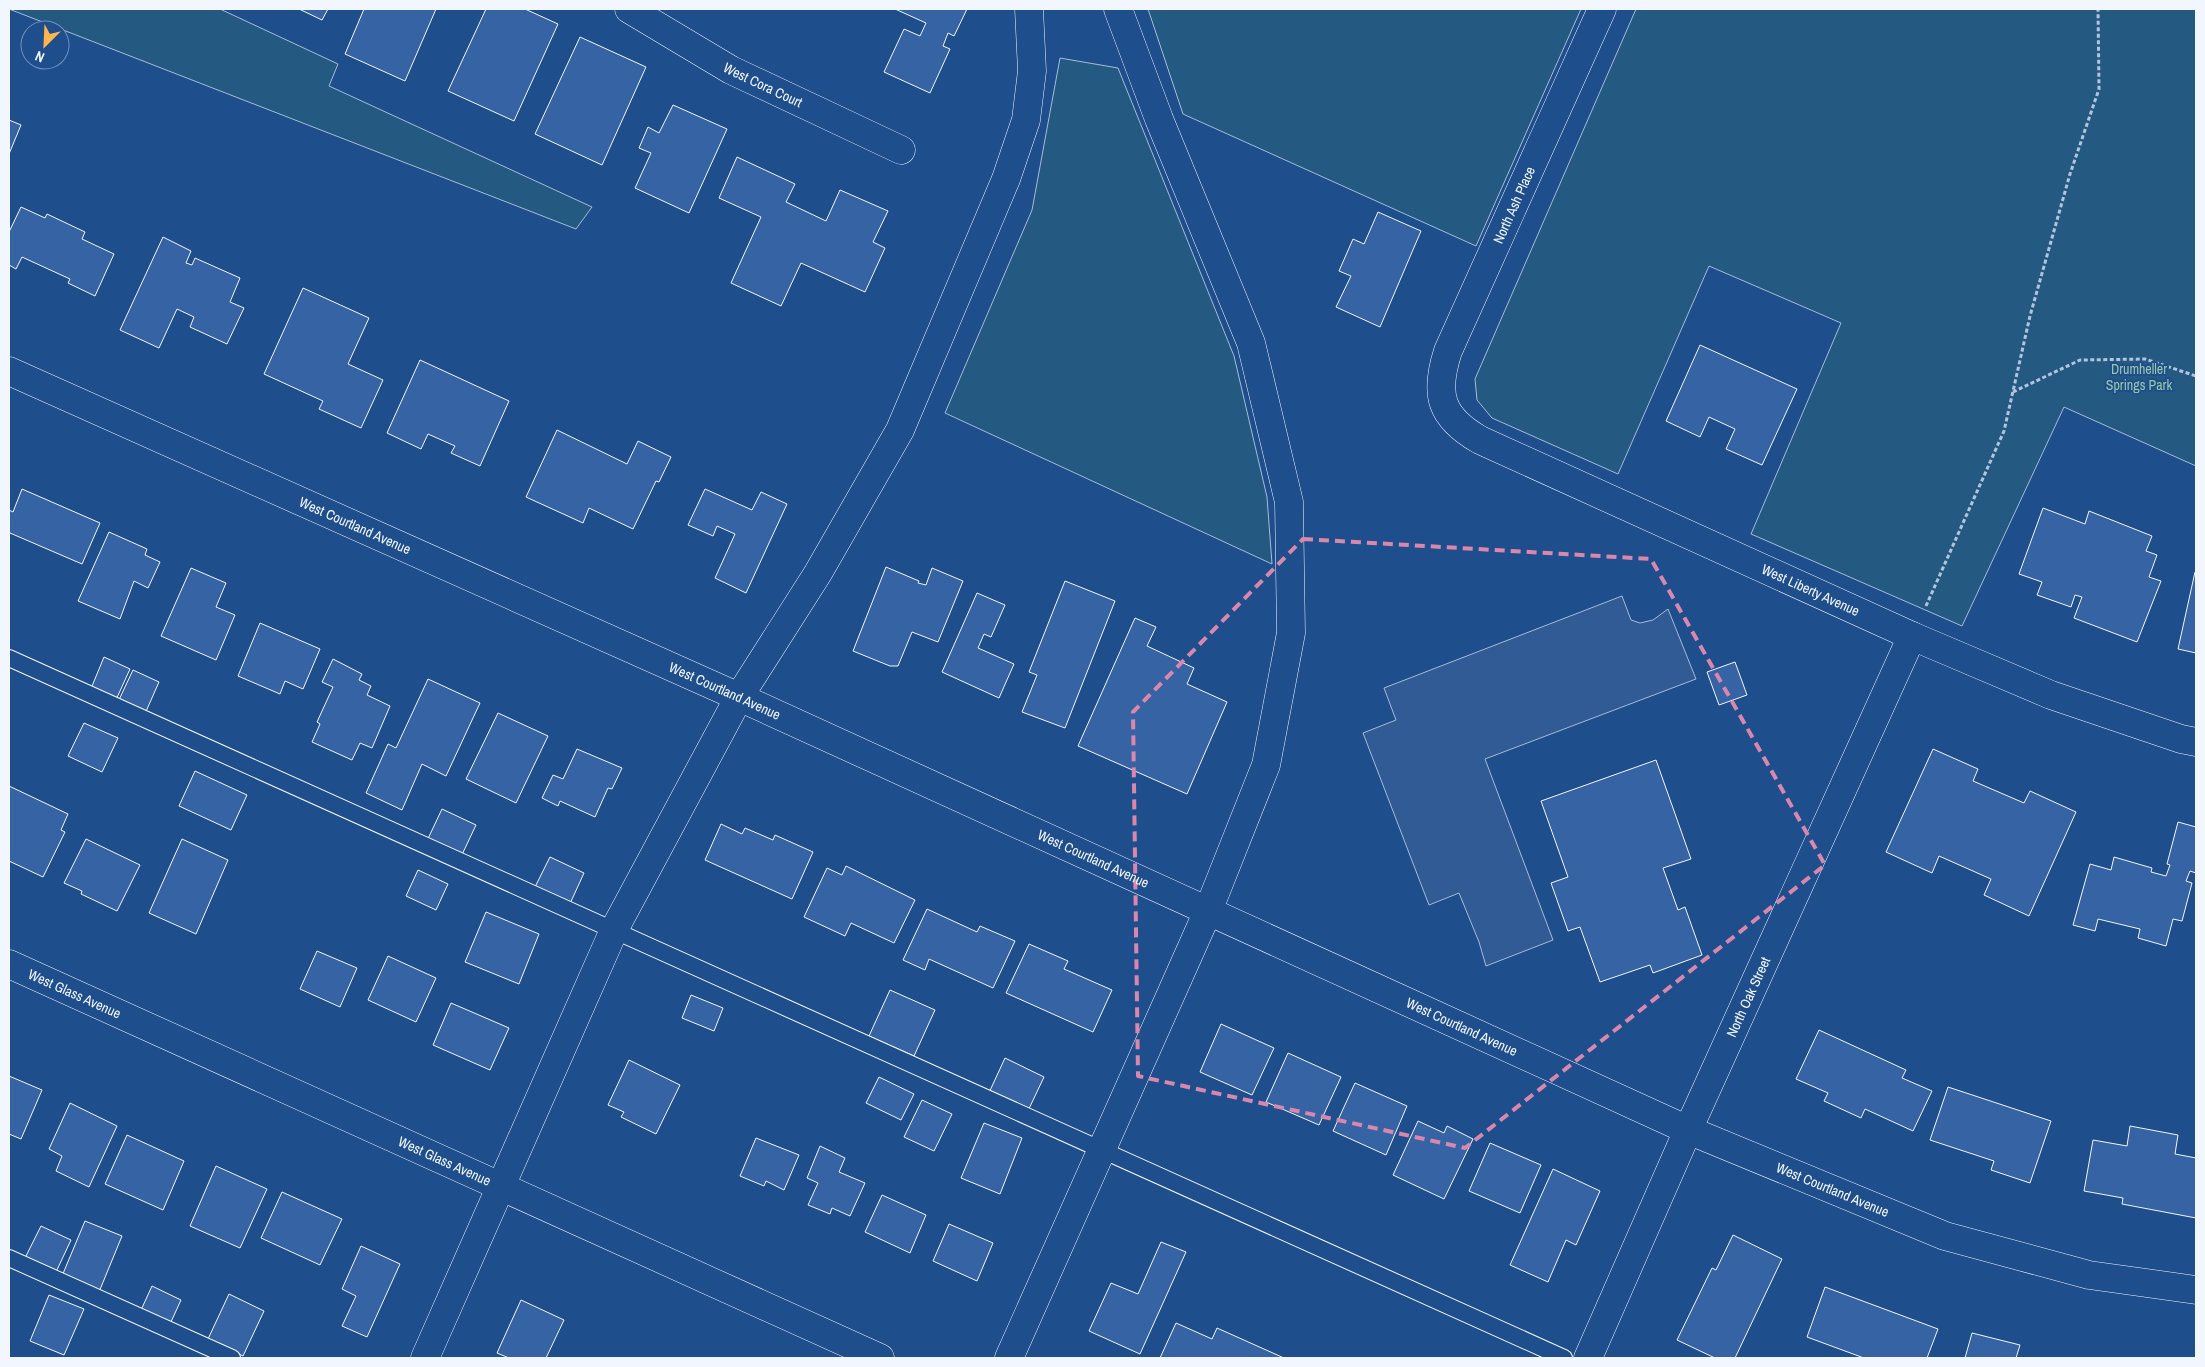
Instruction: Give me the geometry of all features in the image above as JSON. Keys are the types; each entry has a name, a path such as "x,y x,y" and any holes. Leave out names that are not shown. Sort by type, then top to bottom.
{"street":[{"name":"West Cora Court","path":"628,9 731,70 901,150"},
{"path":"425,1358 614,930 739,697 818,573 900,430 1006,179 1026,120 1032,71 1029,9"},
{"path":"1009,1358 1208,911 1266,765 1291,633 1289,502 1251,343 1159,119 1118,9"},
{"name":"North Ash Place","path":"1444,405 1440,392 1440,378 1448,351 1602,9"},
{"name":"West Courtland Avenue","path":"9,371 739,697 1688,1130 1944,1236 2089,1275 2196,1290"},
{"name":"West Liberty Avenue","path":"1444,405 1458,425 1480,440 1912,636 2051,695 2181,739 2196,742"},
{"name":"North Oak Street","path":"1588,1358 1688,1130 1912,636"},
{"name":"West Glass Avenue","path":"9,964 880,1358"}],"lane":[{"path":"9,658 1564,1358"},
{"path":"9,1258 232,1358"}],"path":[{"path":"1912,636 2004,431 2030,316 2070,174 2099,89 2098,9"},
{"path":"2013,392 2080,360 2144,359 2196,376"}],"highlighted area":[{"path":"1303,539 1651,559 1825,865 1465,1148 1138,1076 1133,712"}],"green space":[{"path":"9,9 220,9 338,64 329,86 592,207 576,229 70,33 70,20 37,20"},
{"path":"1148,9 1581,9 1476,246 1183,114"},
{"name":"Drumheller Springs Park","path":"1636,9 2196,9 2196,466 2064,407 1962,626 1751,534 1841,323 1709,266 1618,474 1492,418 1477,400 1475,379"},
{"path":"1060,58 1118,68 1234,356 1267,497 1272,564 945,413 1032,210"}],"shaded area":[{"path":"1622,596 1631,620 1640,623 1653,620 1668,609 1696,679 1485,759 1553,940 1486,966 1479,942 1459,893 1429,905 1363,733 1396,720 1384,688"}],"building":[{"path":"299,9 328,9 322,20"},
{"path":"364,9 436,9 405,81 345,54"},
{"path":"486,9 525,9 558,24 514,121 448,91"},
{"path":"895,9 967,9 954,36 948,33 943,46 950,49 930,93 884,72 904,29 920,36 926,23"},
{"path":"580,37 646,67 602,165 535,134"},
{"path":"673,105 727,129 689,213 635,188 651,153 639,148 648,127 659,133"},
{"path":"9,120 21,125 9,154"},
{"path":"737,157 795,184 786,202 826,221 840,190 888,211 873,242 885,248 865,292 801,263 781,306 731,283 761,217 719,198"},
{"path":"21,207 45,218 47,214 85,232 82,239 114,254 95,296 68,283 70,279 22,257 16,269 9,265 9,232"},
{"path":"1378,212 1421,231 1380,327 1336,307 1351,276 1339,271 1353,239 1364,244"},
{"path":"163,237 191,251 186,263 192,265 195,258 240,278 230,302 244,308 227,344 190,327 194,317 177,309 159,348 120,330"},
{"path":"303,288 369,318 348,364 383,380 361,428 319,409 323,401 264,374"},
{"path":"1700,345 1797,389 1762,465 1726,449 1735,429 1709,417 1700,437 1666,421"},
{"path":"420,360 509,401 480,466 451,453 455,446 428,434 421,449 387,433"},
{"path":"557,430 627,464 638,441 671,457 659,482 656,481 633,529 589,508 583,523 526,497"},
{"path":"22,489 100,523 82,564 10,533 9,536 9,510 13,512"},
{"path":"705,489 752,510 761,492 787,504 746,593 715,578 735,534 717,526 713,536 688,525"},
{"path":"2043,508 2085,524 2089,511 2152,536 2146,551 2157,555 2149,577 2161,581 2137,642 2074,618 2082,597 2075,595 2071,607 2037,595 2042,582 2019,574"},
{"path":"109,532 147,549 145,555 160,562 148,588 134,581 120,619 78,601"},
{"path":"886,567 926,585 932,568 963,581 938,642 912,632 898,666 890,666 853,651"},
{"path":"191,568 226,583 216,607 235,615 216,660 161,636"},
{"path":"2196,572 2196,653 2178,649"},
{"path":"1065,581 1115,601 1065,728 1022,712 1037,675 1029,672"},
{"path":"977,593 1005,605 991,637 984,634 978,648 1014,664 999,698 942,672"},
{"path":"1135,618 1156,627 1147,646 1194,668 1187,684 1227,702 1187,794 1078,746"},
{"path":"260,623 320,649 303,689 285,681 280,694 238,676"},
{"path":"104,657 130,669 115,702 90,691"},
{"path":"333,659 362,674 359,680 371,686 367,695 390,706 372,748 360,743 352,760 312,742 320,724 317,722 333,687 322,682"},
{"path":"1735,662 1747,695 1719,705 1707,672"},
{"path":"133,670 159,682 144,716 117,704"},
{"path":"428,679 480,703 446,776 422,764 402,810 366,793 388,744 396,748"},
{"path":"498,713 548,736 516,803 466,779"},
{"path":"84,723 118,738 102,772 68,756"},
{"path":"577,749 622,768 612,789 608,788 595,817 560,801 558,806 542,798 553,775 563,779"},
{"path":"1933,749 1978,769 1973,781 2024,803 2030,791 2076,812 2029,916 1984,895 1991,879 1939,856 1932,873 1886,852"},
{"path":"1656,760 1691,859 1663,868 1678,910 1685,907 1702,955 1653,973 1650,965 1600,982 1580,927 1568,931 1551,883 1568,877 1541,801"},
{"path":"195,771 247,795 231,830 179,806"},
{"path":"9,786 68,814 61,830 65,832 43,877 9,861"},
{"path":"442,809 476,825 459,861 425,845"},
{"path":"2178,822 2196,827 2196,873 2190,871 2186,881 2192,883 2182,921 2173,919 2166,946 2138,938 2140,929 2098,919 2095,931 2073,925 2090,864 2111,870 2114,857 2152,868 2151,872 2166,876 2170,865 2167,864"},
{"path":"721,824 742,834 745,828 773,840 775,835 813,852 792,899 705,860"},
{"path":"86,839 140,865 117,911 81,894 82,891 64,883"},
{"path":"182,839 228,860 196,934 149,913"},
{"path":"550,857 584,873 568,908 533,891"},
{"path":"846,866 915,900 894,943 851,923 845,936 804,917 827,868 842,875"},
{"path":"418,870 448,884 436,910 406,896"},
{"path":"927,909 977,932 980,926 1015,941 993,988 929,959 925,970 903,960"},
{"path":"486,912 539,934 519,984 465,962"},
{"path":"1029,944 1068,961 1064,969 1112,990 1093,1032 1006,993"},
{"path":"317,951 357,968 340,1007 300,989"},
{"path":"388,956 436,978 416,1022 368,1000"},
{"path":"890,990 935,1010 914,1056 869,1036"},
{"path":"691,995 723,1008 714,1031 682,1018"},
{"path":"451,1003 509,1028 490,1070 433,1045"},
{"path":"1221,1024 1274,1048 1252,1095 1200,1072"},
{"path":"1819,1030 1906,1070 1902,1078 1932,1091 1913,1131 1865,1109 1861,1118 1824,1101 1828,1093 1796,1079"},
{"path":"1288,1053 1341,1077 1319,1125 1266,1102"},
{"path":"1005,1058 1044,1077 1026,1115 987,1097"},
{"path":"629,1060 680,1085 656,1134 621,1117 624,1112 608,1105"},
{"path":"9,1076 42,1090 21,1139 9,1134"},
{"path":"879,1077 914,1094 901,1120 866,1103"},
{"path":"1355,1083 1407,1106 1386,1155 1333,1131"},
{"path":"1948,1087 2051,1121 2030,1183 1991,1170 1994,1161 1930,1140"},
{"path":"922,1100 952,1114 934,1151 904,1137"},
{"path":"70,1103 117,1126 89,1187 56,1171 62,1156 49,1149"},
{"path":"1418,1121 1444,1133 1447,1126 1473,1139 1444,1199 1393,1175"},
{"path":"984,1123 1022,1138 1000,1194 961,1178"},
{"path":"2130,1126 2178,1135 2175,1154 2196,1158 2196,1218 2122,1204 2123,1198 2084,1191 2093,1140 2127,1146"},
{"path":"127,1135 184,1161 163,1210 105,1184"},
{"path":"756,1138 799,1155 784,1190 766,1181 764,1186 740,1176"},
{"path":"1490,1143 1541,1165 1520,1213 1469,1191"},
{"path":"820,1146 845,1158 839,1172 865,1183 850,1216 832,1208 830,1214 808,1205 818,1183 807,1178"},
{"path":"216,1166 267,1189 240,1248 190,1226"},
{"path":"1553,1169 1600,1191 1576,1245 1566,1240 1548,1282 1510,1265"},
{"path":"282,1192 342,1219 320,1265 261,1238"},
{"path":"882,1195 926,1215 910,1253 865,1232"},
{"path":"85,1221 122,1236 99,1292 62,1276"},
{"path":"949,1224 993,1243 977,1281 933,1261"},
{"path":"41,1226 71,1240 56,1272 25,1258"},
{"path":"1733,1235 1782,1259 1735,1358 1715,1358 1677,1340 1712,1268 1716,1270"},
{"path":"1161,1242 1186,1252 1140,1354 1089,1331 1111,1283 1138,1294"},
{"path":"361,1246 400,1264 367,1337 342,1326 356,1296 342,1289"},
{"path":"152,1286 181,1300 170,1324 141,1310"},
{"path":"1825,1287 1938,1329 1927,1358 1864,1358 1807,1337"},
{"path":"229,1294 264,1311 243,1356 208,1339"},
{"path":"49,1295 84,1309 64,1355 30,1341"},
{"path":"521,1300 564,1320 546,1358 509,1358 497,1353"},
{"path":"1176,1323 1212,1339 1217,1328 1284,1358 1160,1358"},
{"path":"1972,1333 2020,1345 2016,1358 1965,1358"}]}
